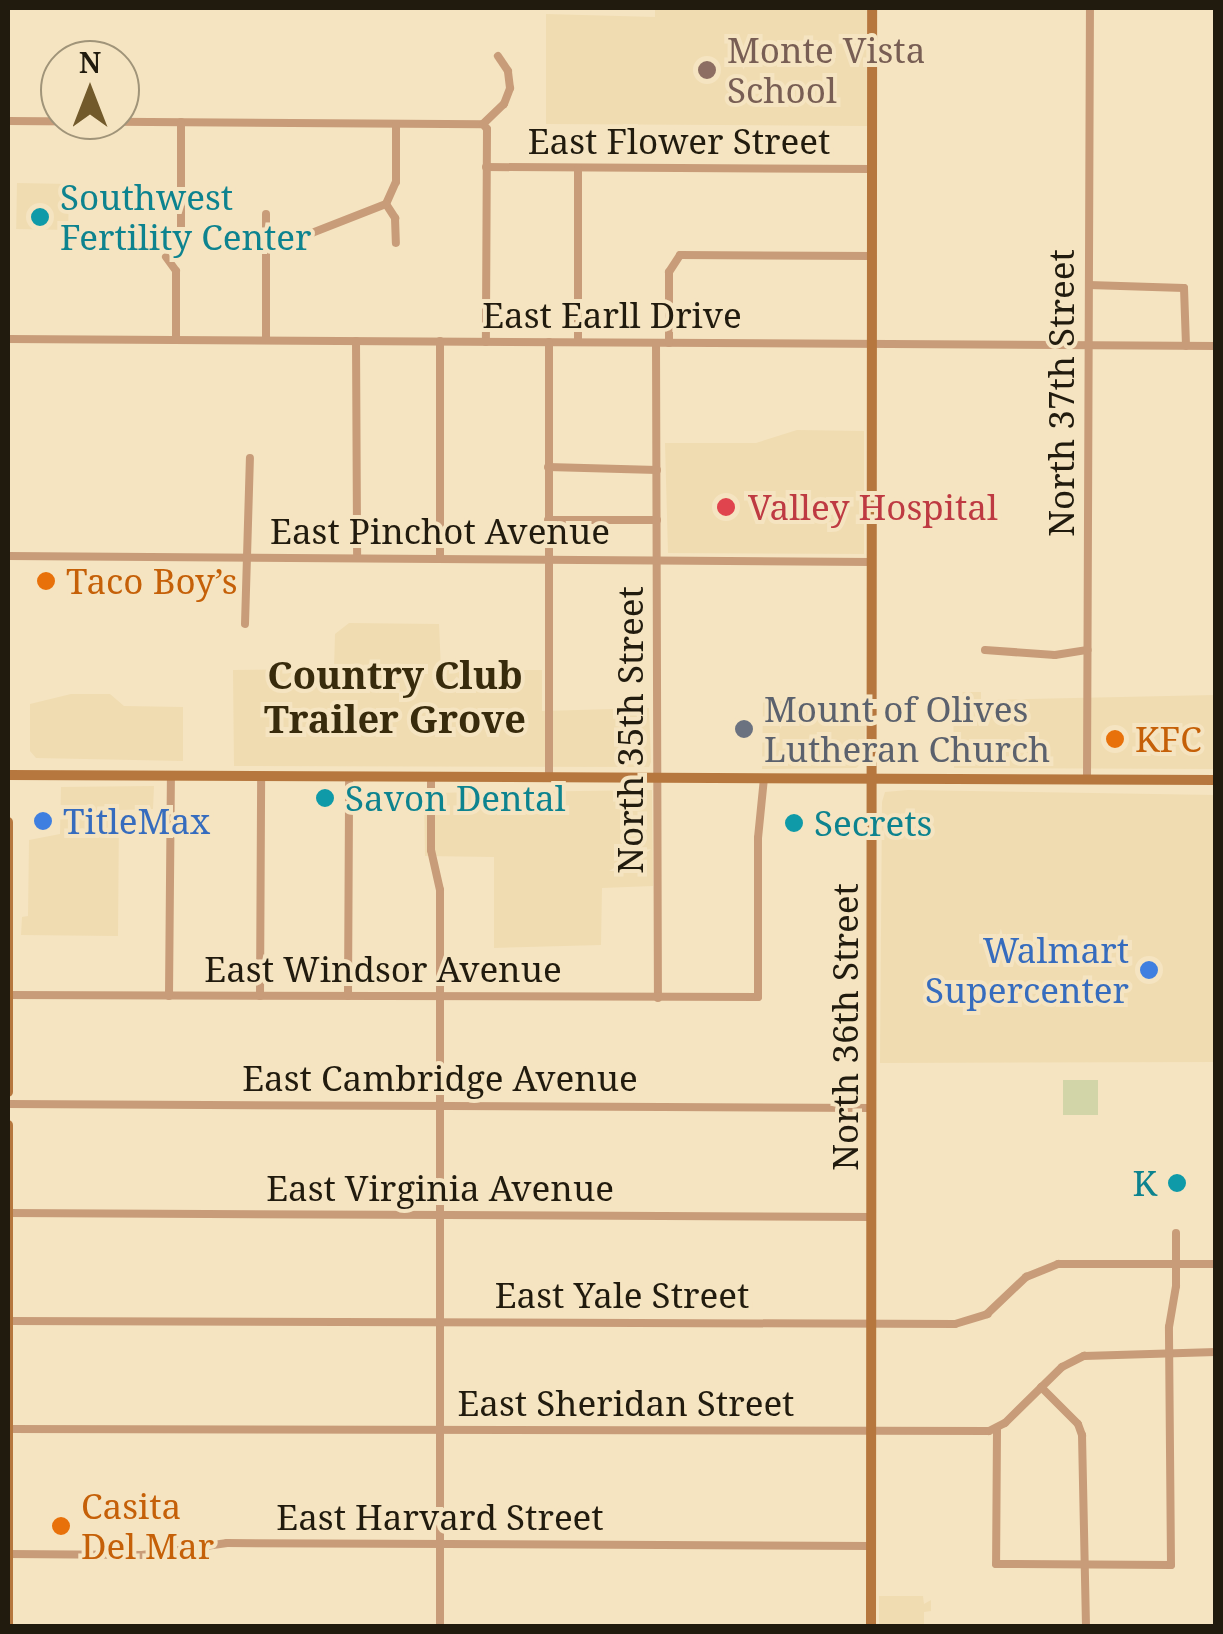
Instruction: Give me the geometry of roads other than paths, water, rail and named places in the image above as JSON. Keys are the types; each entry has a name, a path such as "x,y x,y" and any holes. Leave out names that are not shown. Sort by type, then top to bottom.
{"main road":[{"name":"North 36th Street","path":"871,1626 872,8"},
{"path":"8,775 1216,780"},
{"path":"8,822 8,1092"},
{"path":"8,1125 8,1626"}],"street":[{"name":"North 37th Street","path":"1088,780 1090,8"},
{"path":"486,342 483,124 504,104 510,88 508,71 498,56"},
{"name":"East Flower Street","path":"8,121 483,124"},
{"path":"181,122 181,230"},
{"path":"230,240 276,246 386,204 396,182 396,124"},
{"name":"East Flower Street","path":"486,167 872,169"},
{"path":"578,168 578,342"},
{"path":"386,204 395,218 396,243"},
{"path":"266,214 266,340"},
{"path":"669,343 669,272 673,260 688,254 872,256"},
{"path":"166,257 176,271 176,340"},
{"path":"1089,284 1184,288 1186,346"},
{"name":"East Earll Drive","path":"8,339 1216,346"},
{"path":"356,341 357,558"},
{"path":"440,341 440,559"},
{"path":"549,342 549,777"},
{"name":"North 35th Street","path":"656,343 658,998"},
{"path":"246,624 250,458"},
{"path":"548,467 656,468"},
{"path":"548,520 657,520"},
{"name":"East Pinchot Avenue","path":"8,556 872,562"},
{"path":"985,650 1055,655 1088,650"},
{"path":"169,996 171,775"},
{"path":"260,776 260,996"},
{"path":"348,996 349,776"},
{"path":"430,776 431,850 440,884 440,1626"},
{"name":"East Windsor Avenue","path":"8,994 758,997 758,838 764,778"},
{"name":"East Cambridge Avenue","path":"8,1104 872,1108"},
{"name":"East Virginia Avenue","path":"8,1213 872,1217"},
{"path":"1176,1233 1169,1352 1171,1564 996,1564 997,1430 1041,1387 1062,1367 1084,1356 1169,1352 1216,1352"},
{"name":"East Yale Street","path":"8,1321 967,1324 987,1314 1026,1277 1058,1264 1216,1264"},
{"path":"1041,1387 1078,1424 1082,1435 1086,1626"},
{"name":"East Sheridan Street","path":"8,1431 997,1430"},
{"name":"East Harvard Street","path":"8,1554 142,1555 228,1543 872,1546"}],"place":[{"name":"Monte Vista School","path":"707,70"},
{"name":"Southwest Fertility Center","path":"40,217"},
{"name":"Valley Hospital","path":"726,507"},
{"name":"Taco Boy’s","path":"46,581"},
{"name":"Mount of Olives Lutheran Church","path":"744,729"},
{"name":"KFC","path":"1115,739"},
{"name":"Savon Dental","path":"325,798"},
{"name":"TitleMax","path":"43,821"},
{"name":"Secrets","path":"794,823"},
{"name":"Walmart Supercenter","path":"1149,970"},
{"name":"K","path":"1177,1183"},
{"name":"Casita Del Mar","path":"61,1526"}],"district":[{"name":"Country Club Trailer Grove","path":"395,697"}]}
